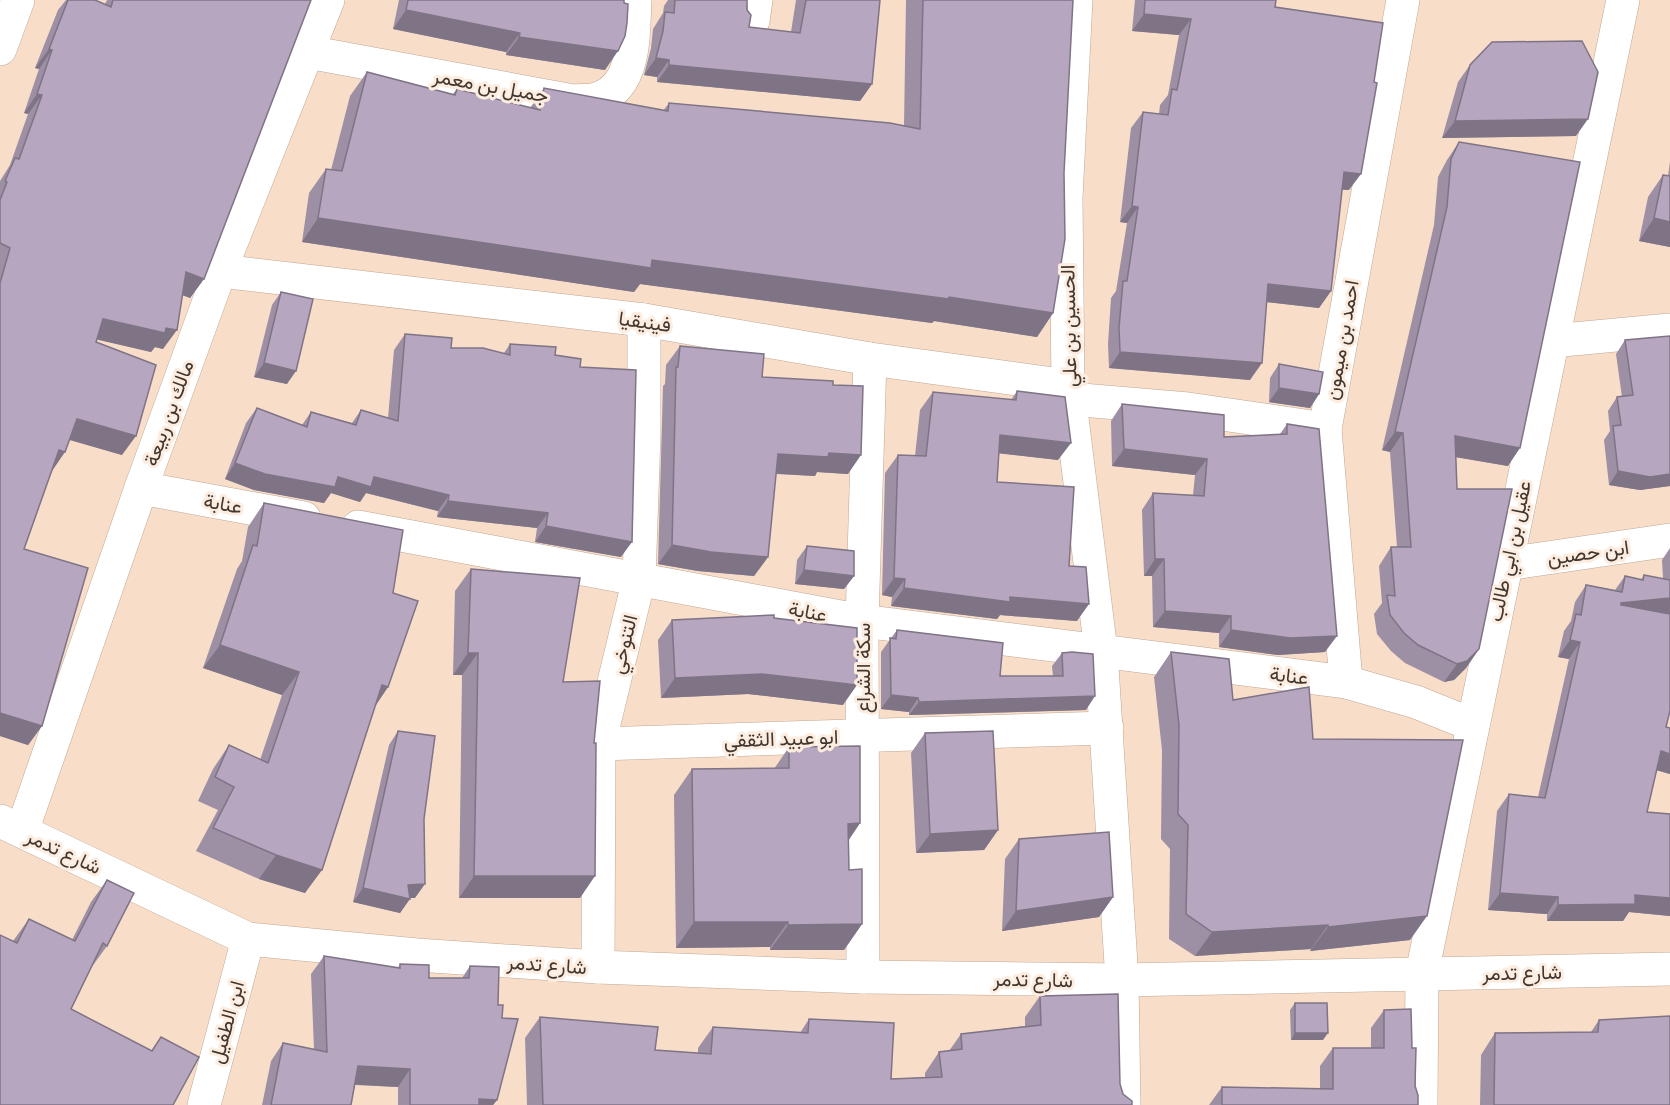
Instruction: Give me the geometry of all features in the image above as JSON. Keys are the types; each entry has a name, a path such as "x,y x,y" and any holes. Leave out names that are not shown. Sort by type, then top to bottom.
{"street":[{"path":"0,49 18,0"},
{"name":"مالك بن ربيعة","path":"11,826 141,488 220,271 328,0"},
{"name":"جميل بن معمر","path":"308,52 573,101 594,99 613,89 626,73 632,53 635,0"},
{"name":"الحسين بن علي","path":"1076,0 1066,189 1069,393 1101,651"},
{"name":"احمد بن ميمون","path":"1346,682 1325,429 1403,0"},
{"name":"عقيل بن ابي طالب","path":"1421,1105 1422,974 1623,0"},
{"name":"فينيقيا","path":"220,271 644,320 1069,393 1325,429"},
{"name":"التنوخي","path":"598,967 599,744 639,579 644,436 644,320"},
{"path":"1552,341 1670,330"},
{"name":"سكة الشراع","path":"863,977 862,621 870,359"},
{"name":"عنابة","path":"141,488 862,621 1346,682 1416,702 1473,725"},
{"name":"ابن حصين","path":"1506,564 1670,540"},
{"path":"1101,651 1122,980 1124,1105"},
{"name":"ابو عبيد الثقفي","path":"599,744 1107,728"},
{"name":"شارع تدمر","path":"11,826 249,939 417,955 598,967 863,977 1122,980 1670,969"},
{"name":"ابن الطفيل","path":"204,1105 249,939"}],"building":[{"path":"68,0 95,0 111,7 113,0 311,0 204,279 186,272 177,330 166,328 165,333 103,319 96,342 156,365 136,436 77,419 65,452 59,450 24,549 88,568 42,726 0,713 0,283 10,248 0,243 0,200 15,158 19,159 42,95 37,94 52,50 49,49"},
{"path":"408,0 624,0 624,3 628,4 627,23 625,36 618,51 519,37 520,33 406,10"},
{"path":"675,0 747,0 747,10 751,15 749,27 800,33 806,0 880,0 872,84 669,65 669,60 656,58 665,12 674,13"},
{"path":"923,0 1073,0 1064,173 1065,239 1053,313 949,297 949,299 652,260 651,268 318,218 326,169 342,171 367,72 455,95 457,89 540,110 544,88 668,111 669,103 890,123 920,129"},
{"path":"1145,0 1276,0 1275,7 1383,23 1374,82 1377,83 1361,174 1344,172 1331,291 1268,284 1262,363 1120,352 1119,328 1123,281 1127,281 1138,207 1132,206 1143,112 1168,115 1172,89 1177,90 1191,19 1144,14"},
{"path":"1582,41 1598,72 1588,119 1455,121 1470,65 1492,42"},
{"path":"1459,142 1580,162 1520,448 1455,436 1457,489 1512,489 1479,649 1467,661 1457,664 1418,645 1404,633 1390,615 1387,595 1395,596 1391,547 1411,547 1403,433 1395,432 1447,207 1451,159"},
{"path":"1663,175 1670,176 1670,222 1654,218"},
{"path":"281,292 313,299 296,371 264,363"},
{"path":"405,334 452,338 451,348 483,348 510,355 510,344 556,347 555,355 581,359 580,367 636,370 632,542 546,526 548,513 448,501 449,495 374,477 371,487 338,477 335,487 265,474 235,463 257,408 307,427 311,412 356,425 361,410 398,421"},
{"path":"1670,336 1670,474 1650,477 1618,471 1613,426 1621,425 1617,397 1633,395 1625,340"},
{"path":"680,346 764,354 762,377 833,381 833,385 863,386 861,455 829,453 828,457 778,454 768,557 711,552 672,545 676,367 678,367"},
{"path":"1279,364 1323,372 1319,394 1279,388"},
{"path":"1017,391 1065,397 1071,443 1000,435 997,482 1074,487 1069,566 1086,567 1089,604 1010,597 1010,602 904,588 905,579 894,578 898,455 926,456 933,392 1016,400"},
{"path":"1122,404 1224,415 1224,437 1287,434 1287,424 1319,429 1337,636 1290,638 1231,630 1231,616 1165,611 1164,559 1155,559 1153,493 1204,496 1207,459 1124,449"},
{"path":"264,503 403,530 393,593 418,601 388,687 382,685 322,870 276,855 213,828 234,787 215,777 229,745 268,763 299,672 220,645 253,545 257,546"},
{"path":"807,546 854,551 854,576 804,570"},
{"path":"471,569 580,578 563,682 600,681 594,743 596,743 595,876 474,876 478,653 468,653"},
{"path":"1644,575 1670,580 1670,598 1621,603 1621,605 1670,614 1670,711 1666,727 1670,728 1670,754 1661,751 1647,812 1670,814 1670,898 1635,895 1635,904 1558,905 1558,897 1500,893 1509,794 1545,798 1580,642 1570,640 1576,614 1581,615 1586,585 1622,592 1625,576 1643,580"},
{"path":"774,615 774,618 857,628 857,685 762,674 675,678 672,620"},
{"path":"897,630 1003,643 1000,676 1063,676 1062,653 1093,654 1095,696 919,702 918,698 891,695 890,638 896,639"},
{"path":"1171,652 1229,659 1233,700 1309,687 1313,739 1463,740 1427,916 1328,927 1328,925 1212,932 1186,914 1188,825 1178,814 1179,725"},
{"path":"398,731 435,736 424,819 425,884 408,885 410,899 363,888"},
{"path":"993,731 998,830 930,834 925,733"},
{"path":"860,746 860,823 848,824 849,870 862,869 862,924 788,925 788,922 694,922 692,769 789,768 789,747"},
{"path":"1109,832 1113,897 1016,911 1019,839"},
{"path":"107,880 134,893 107,946 103,943 71,1009 152,1051 161,1037 199,1057 173,1105 0,1105 0,935 17,943 29,919 75,941"},
{"path":"324,956 400,968 400,964 429,965 429,978 469,978 470,966 499,967 498,1005 503,1005 502,1018 518,1019 497,1100 479,1099 479,1105 410,1105 410,1069 358,1066 351,1105 271,1105 283,1043 327,1052"},
{"path":"1118,994 1120,1084 1123,1094 1132,1101 1132,1105 543,1105 540,1017 658,1027 655,1050 711,1054 713,1027 808,1033 809,1019 894,1023 891,1079 942,1077 939,1052 962,1049 961,1034 1041,1025 1040,996"},
{"path":"1295,1003 1327,1003 1328,1033 1295,1033"},
{"path":"1411,1009 1412,1048 1416,1048 1415,1086 1418,1105 1222,1105 1222,1087 1333,1089 1333,1048 1384,1048 1384,1010"},
{"path":"1670,1016 1670,1105 1494,1105 1495,1033 1598,1032 1599,1020"}]}
